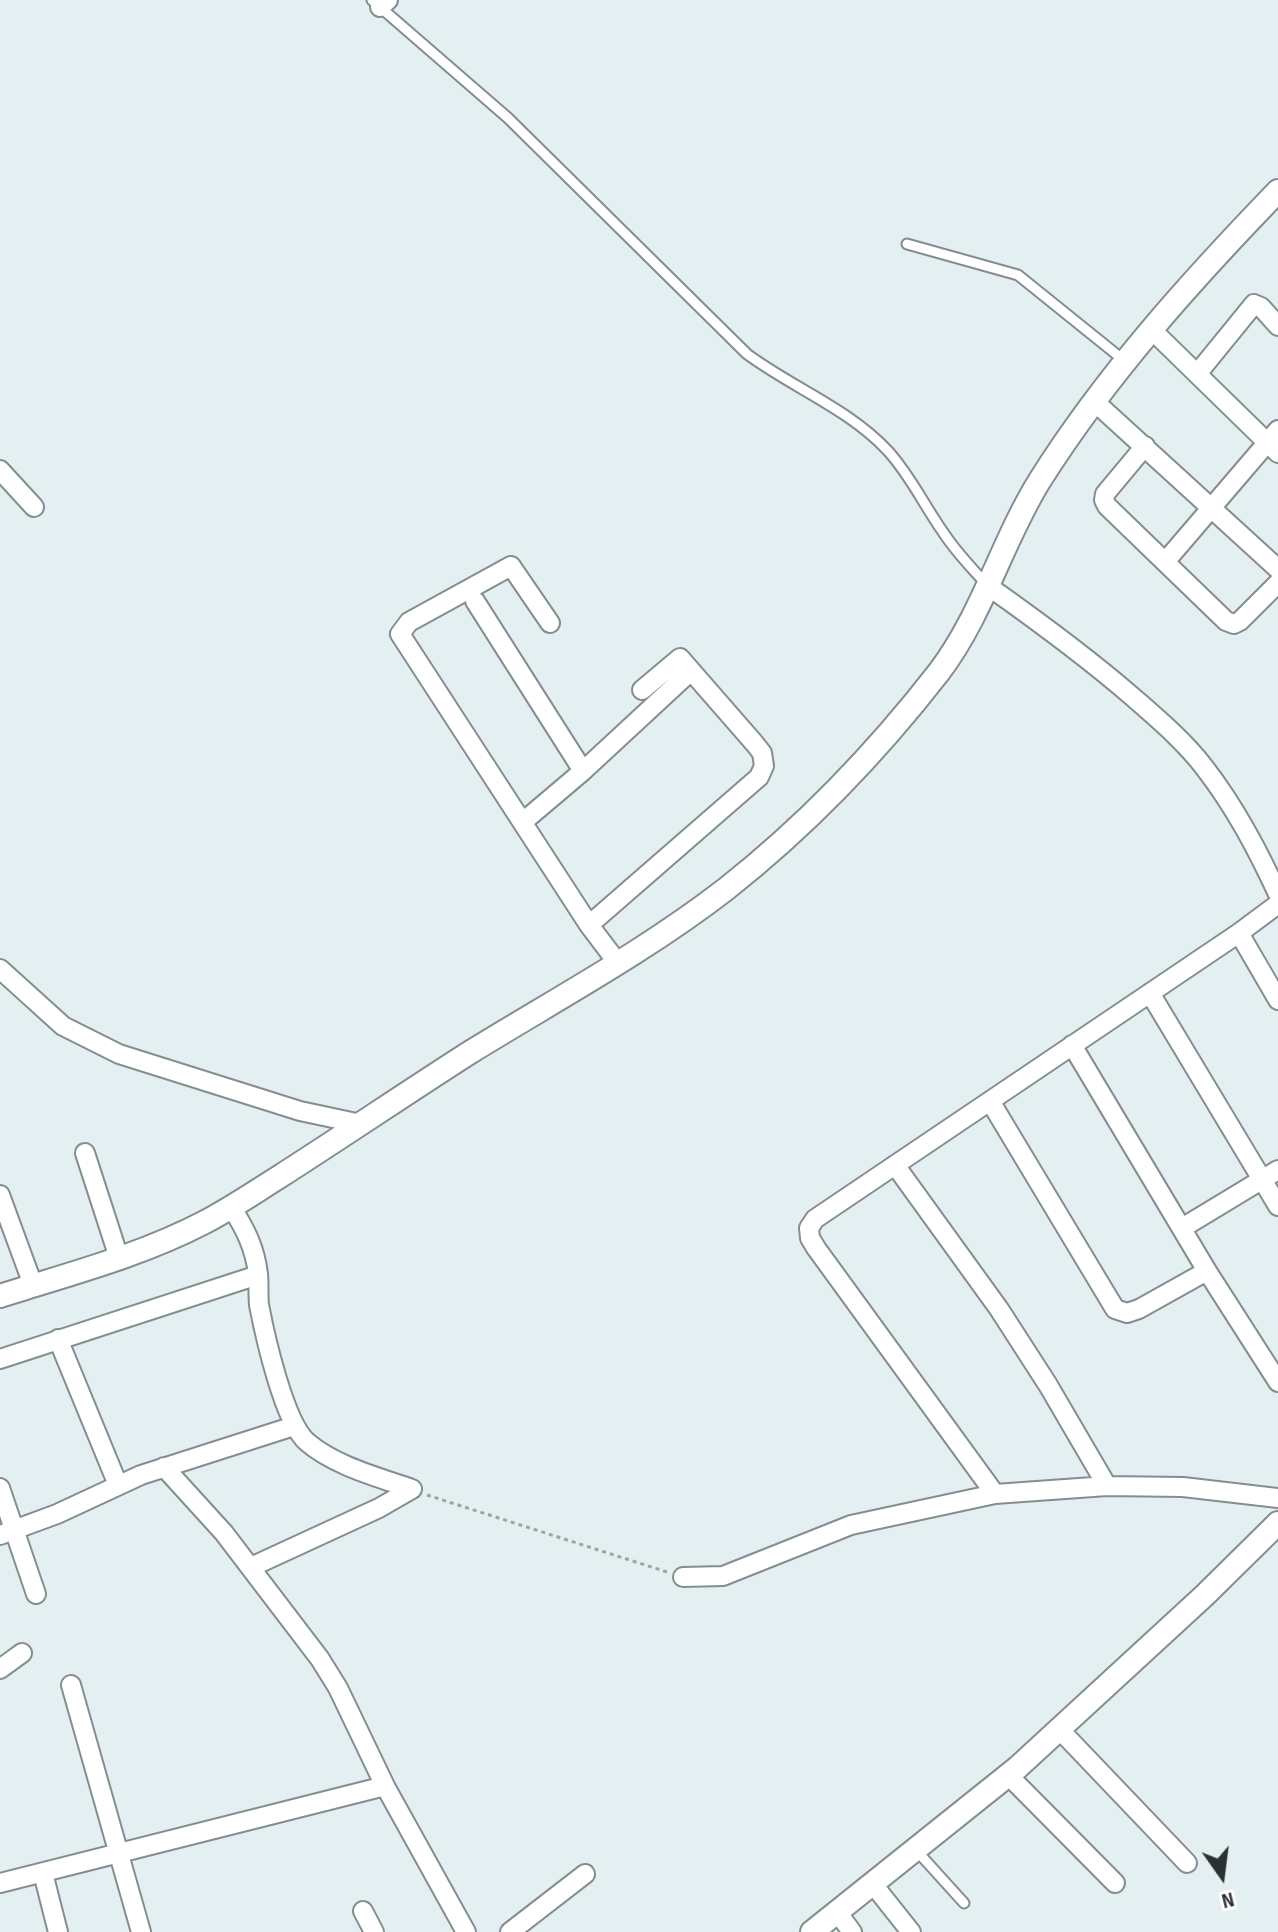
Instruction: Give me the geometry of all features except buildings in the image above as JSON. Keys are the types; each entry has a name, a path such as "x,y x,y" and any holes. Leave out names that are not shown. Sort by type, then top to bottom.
{"street":[{"path":"0,1296 171,1238 234,1205 617,962 722,892 783,843 832,796 941,669 988,586 1039,482 1095,402 1220,251 1278,191"},
{"path":"1197,374 1254,304 1261,307 1278,326"},
{"path":"1152,330 1274,442 1165,562"},
{"path":"1095,402 1278,569"},
{"path":"1145,446 1105,494 1104,500 1226,621 1234,624 1278,583"},
{"path":"0,470 34,507"},
{"path":"550,623 511,566 409,622 400,634 589,925 617,962"},
{"path":"988,586 1081,652 1169,729 1202,765 1227,800 1250,836 1278,894"},
{"path":"475,601 583,771"},
{"path":"589,925 729,806 759,777 764,766 762,753 680,658 642,690"},
{"path":"524,821 691,671"},
{"path":"995,1494 810,1238 809,1228 815,1219 1278,904"},
{"path":"1239,933 1278,1000"},
{"path":"0,969 63,1026 119,1054 300,1111 361,1124"},
{"path":"1150,993 1270,1175 1278,1206"},
{"path":"1072,1045 1207,1271 1278,1382"},
{"path":"990,1101 1115,1309 1127,1313 1139,1309 1207,1271"},
{"path":"85,1153 119,1258"},
{"path":"895,1165 1006,1320 1107,1486"},
{"path":"1182,1228 1270,1175"},
{"path":"0,1195 33,1285"},
{"path":"234,1205 248,1235 258,1275 260,1307 278,1380 294,1426 305,1441 321,1451 360,1471 412,1489"},
{"path":"0,1359 258,1275"},
{"path":"58,1339 118,1485"},
{"path":"7,1533 164,1467 294,1426"},
{"path":"164,1467 251,1567 320,1659 338,1688 385,1786 466,1932"},
{"path":"683,1577 723,1576 851,1525 995,1494 1107,1486 1183,1487 1278,1498"},
{"path":"0,1488 7,1533 36,1594"},
{"path":"251,1567 412,1489"},
{"path":"812,1932 1064,1727 1278,1523"},
{"path":"0,1669 22,1653"},
{"path":"71,1685 141,1932"},
{"path":"1064,1727 1187,1863"},
{"path":"1008,1775 1115,1883"},
{"path":"0,1883 385,1786"},
{"path":"43,1873 58,1932"},
{"path":"510,1932 585,1874"},
{"path":"872,1883 911,1932"},
{"path":"363,1911 374,1932"},
{"path":"837,1912 852,1932"}],"lane":[{"path":"380,2 508,118 747,354 842,414 877,441 905,473 957,552 988,586"},
{"path":"907,244 1018,275 1126,362"},
{"path":"916,1850 964,1903"}],"path":[{"path":"412,1489 683,1577"}]}
